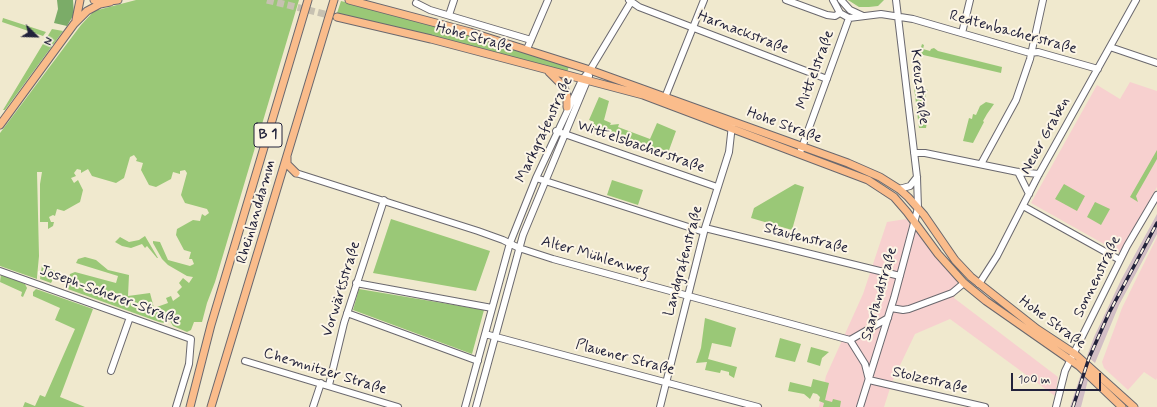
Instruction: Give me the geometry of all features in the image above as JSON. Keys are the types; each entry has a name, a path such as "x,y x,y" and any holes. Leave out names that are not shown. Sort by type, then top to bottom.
{"main road":[{"path":"74,24 79,10 80,0"},
{"path":"94,0 114,1"},
{"name":"Rheinlanddamm","path":"190,407 214,318 308,0"},
{"name":"Rheinlanddamm","path":"212,407 334,0"},
{"name":"Hohe Straße","path":"349,0 438,23 527,49 590,70 732,125 799,154 868,180 894,197 916,215 955,260 979,284 1134,407"},
{"path":"0,124 74,24 87,12 100,4 114,1"},
{"name":"Hohe Straße","path":"337,17 431,39 548,71 665,99"},
{"path":"548,71 564,87 567,96 567,107"},
{"name":"Hohe Straße","path":"732,125 802,147 880,177 899,188 938,254 964,283 986,301 1073,359 1122,407"},
{"path":"287,157 288,164 296,173"},
{"path":"280,179 286,174 296,173"}],"street":[{"path":"449,15 454,0"},
{"path":"527,49 548,0"},
{"path":"665,99 704,0"},
{"path":"786,0 827,16 835,16 840,13"},
{"path":"833,0 840,13 849,18"},
{"path":"841,0 850,10 863,16"},
{"name":"Kreuzstraße","path":"896,0 917,176 916,215"},
{"path":"962,33 970,0"},
{"path":"981,164 1016,100 1030,59 1042,0"},
{"name":"Neuer Graben","path":"979,284 997,256 1029,194 1136,0"},
{"name":"Harnackstraße","path":"630,1 692,28 827,79"},
{"name":"Markgrafenstraße","path":"466,407 510,243 536,178 567,107 585,80 630,1"},
{"name":"Hohe Straße","path":"416,3 424,7 530,40"},
{"name":"Redtenbacherstraße","path":"849,18 881,14 898,16 1030,53 1038,52 1098,69"},
{"name":"Mittelstraße","path":"799,154 849,18"},
{"path":"1110,47 1157,62"},
{"name":"Markgrafenstraße","path":"476,407 519,248 566,135 585,80"},
{"name":"Landgrafenstraße","path":"660,407 705,230 729,152 732,125"},
{"name":"Wittelsbacherstraße","path":"556,131 717,187"},
{"path":"914,153 981,164 1018,172 1040,174"},
{"path":"1018,172 1029,194"},
{"name":"Alter Mühlenweg","path":"296,173 384,200 510,243 519,248 850,340"},
{"path":"899,188 910,186 917,176"},
{"name":"Staufenstraße","path":"536,178 705,230 900,276"},
{"name":"Sonnenstraße","path":"1056,407 1065,371 1073,359 1120,260 1146,211 1157,195"},
{"name":"Vorwärtsstraße","path":"329,385 347,313 384,200"},
{"path":"1023,206 1120,260"},
{"name":"Saarlandstraße","path":"860,407 891,308 916,215"},
{"name":"Joseph-Scherer-Straße","path":"0,271 190,339 189,364 176,407"},
{"path":"356,283 492,308"},
{"path":"891,308 903,310 909,309 952,293 964,283"},
{"path":"347,313 478,361"},
{"path":"111,371 130,317"},
{"path":"850,340 888,318"},
{"name":"Plauener Straße","path":"485,334 758,407"},
{"name":"Saarlandstraße","path":"850,340 865,364 869,380"},
{"name":"Chemnitzer Straße","path":"245,361 329,385 398,407"},
{"name":"Stolzestraße","path":"869,380 985,407"},
{"path":"313,407 321,383"}],"shaded area":[{"path":"1130,82 1157,91 1157,187 1120,253 1031,203 1097,85 1120,99"},
{"path":"1157,214 1157,234 1119,305 1095,363 1087,356 1094,337 1121,280"},
{"path":"906,219 958,281 954,298 1058,377 1055,396 950,319 915,334 892,382 884,407 819,407 826,376 863,294 887,222"},
{"path":"1157,237 1157,378 1156,380 1144,372 1128,390 1104,368 1102,362 1122,308"},
{"path":"1081,374 1088,380 1081,407 1070,407"}],"green space":[{"path":"57,0 73,0 74,14 67,26 54,23 58,9"},
{"path":"136,0 299,0 202,322 194,322 191,330 187,332 173,326 170,321 164,323 159,322 65,288 70,274 75,272 116,283 118,276 76,263 78,259 85,257 96,260 108,270 129,275 128,296 150,293 154,308 168,303 166,298 171,296 173,301 180,296 177,292 182,287 179,283 183,278 189,283 193,277 187,276 168,265 162,259 153,241 160,242 168,260 190,266 194,264 192,259 189,259 191,252 184,250 176,235 177,229 193,220 200,221 202,214 205,216 209,213 207,209 185,203 181,195 187,173 185,170 180,171 180,174 173,172 171,179 156,187 149,185 141,170 143,163 136,161 137,159 134,155 130,157 124,178 116,183 92,176 88,169 81,173 81,170 77,169 74,173 76,176 71,178 74,183 78,180 83,190 80,202 64,211 57,209 55,216 53,215 49,217 51,222 54,222 53,226 48,229 48,222 40,222 40,184 42,172 37,172 39,256 37,279 0,266 0,133 81,25 94,11"},
{"path":"848,0 884,0 878,6 859,7"},
{"path":"341,1 458,32 569,66 567,73 337,13"},
{"path":"3,18 46,32 43,36 2,22"},
{"path":"52,29 63,31 5,110 3,110"},
{"path":"922,44 924,45 923,49 930,51 934,48 938,51 1002,67 1001,73 919,54"},
{"path":"914,87 928,90 926,92 924,107 925,109 929,110 926,128 919,128"},
{"path":"599,97 609,101 604,120 611,123 610,125 619,124 618,127 650,139 657,123 676,131 668,153 593,125 594,122 589,120"},
{"path":"986,102 994,104 983,121 984,122 973,143 963,141 969,118 972,119 973,114 976,115 980,106"},
{"path":"1157,150 1157,159 1136,196 1138,202 1130,197"},
{"path":"612,180 643,190 638,205 607,195"},
{"path":"795,184 804,187 792,230 751,218 754,208"},
{"path":"1064,184 1085,196 1077,211 1055,199"},
{"path":"1095,202 1110,209 1101,225 1087,217"},
{"path":"391,219 490,251 476,291 373,273"},
{"path":"145,236 158,258 147,246 145,248 142,244 131,248 122,246 115,242 120,237 129,242 139,240"},
{"path":"42,265 57,272 51,283 40,279"},
{"path":"1,274 25,284 27,288 23,297 21,296 22,292 0,282"},
{"path":"36,289 93,309 60,397 85,407 23,407 25,402 35,406 40,395 45,397 75,329 55,320 60,308 33,296 33,292"},
{"path":"359,289 484,310 472,354 353,310"},
{"path":"705,318 736,328 731,347 712,343 708,359 737,367 734,378 729,375 729,372 721,370 720,373 705,370 707,362 696,363 701,348"},
{"path":"780,338 801,344 795,362 775,357"},
{"path":"811,347 829,352 822,358 820,366 807,362"},
{"path":"813,379 829,383 825,400 832,402 833,399 841,401 840,407 823,407 824,403 819,401 820,397 817,394 813,393 810,399 804,394 788,391 790,382 811,387"}],"tunnel":[{"path":"267,0 337,17"}],"railway":[{"path":"1073,407 1089,358 1109,313 1157,223"}]}
